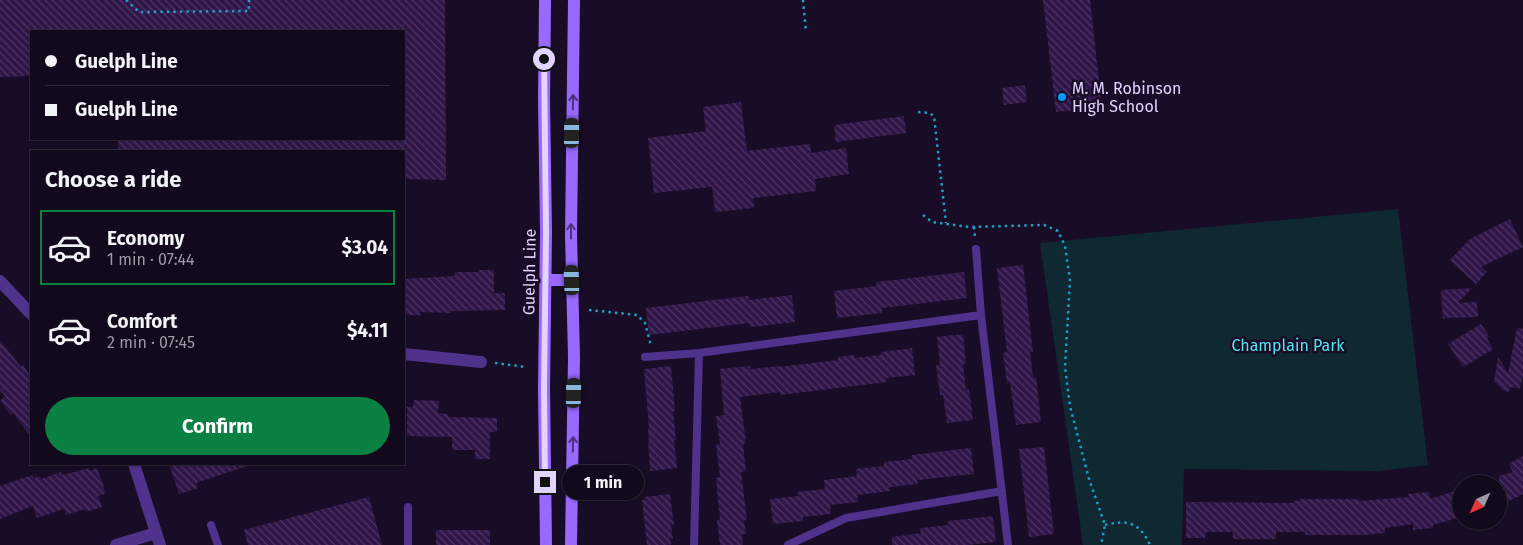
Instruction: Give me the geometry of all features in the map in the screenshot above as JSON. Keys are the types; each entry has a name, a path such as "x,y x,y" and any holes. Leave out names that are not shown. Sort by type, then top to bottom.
{"main road":[{"name":"Guelph Line","path":"545,0 546,232 544,389 546,545"},
{"path":"571,545 574,366 571,226 574,0"},
{"path":"545,280 572,280"}],"street":[{"path":"0,281 30,313"},
{"path":"405,354 481,362"},
{"path":"116,545 158,539 134,465"}],"lane":[{"path":"976,249 1008,545"},
{"path":"645,357 699,353 982,315"},
{"path":"694,545 699,353"},
{"path":"788,545 846,518 1002,491"},
{"path":"408,507 408,545"},
{"path":"211,525 218,545"}],"path":[{"path":"126,0 139,12 249,11 249,0"},
{"path":"802,0 806,32"},
{"path":"918,112 929,113 934,116 946,223"},
{"path":"922,216 932,222 974,227 1044,224 1052,227 1061,235 1065,246 1070,280 1065,368 1070,406 1088,479 1105,525 1102,545"},
{"path":"590,310 637,315 645,323 655,356"},
{"path":"481,362 526,367"},
{"path":"1105,525 1113,523 1134,524 1143,531 1150,545"}],"green space":[{"name":"Champlain Park","path":"1398,209 1428,465 1378,471 1184,469 1182,545 1083,545 1040,243"}],"building":[{"path":"0,0 445,0 446,180 405,179 405,150 118,150 118,140 405,140 405,30 30,30 30,76 0,77"},
{"path":"1043,0 1090,0 1102,107 1056,112"},
{"path":"1025,85 1027,102 1004,105 1002,88"},
{"path":"741,102 747,151 810,144 811,153 846,148 849,174 815,179 816,191 753,198 754,208 715,212 712,187 654,193 648,138 706,131 703,107"},
{"path":"904,116 906,133 836,142 834,125"},
{"path":"1510,219 1523,247 1481,267 1487,272 1476,284 1450,260 1470,239"},
{"path":"1023,265 1033,352 1030,352 1033,377 1036,377 1041,422 1016,425 1010,383 1007,383 1003,353 1007,352 997,268"},
{"path":"479,270 494,270 494,293 505,293 505,310 451,311 451,313 420,312 420,315 405,315 405,279 455,276 455,272 479,272"},
{"path":"964,272 967,298 882,308 882,313 837,318 834,291 877,286 876,282"},
{"path":"1472,288 1458,303 1477,302 1478,317 1444,318 1443,320 1441,290"},
{"path":"792,295 795,322 750,327 749,323 649,335 646,308 748,296 749,300"},
{"path":"1481,324 1489,336 1487,338 1493,349 1463,367 1448,344"},
{"path":"1517,328 1523,329 1523,375 1520,389 1511,387 1508,392 1502,390 1494,381 1498,357 1508,373"},
{"path":"963,334 966,364 963,364 966,390 969,389 973,420 947,423 943,395 940,395 936,365 940,365 937,337"},
{"path":"0,340 30,376 30,436 13,413 11,415 0,401 5,396 0,390"},
{"path":"912,348 915,375 886,378 887,382 780,395 780,392 740,397 746,443 743,444 746,471 741,472 747,520 744,520 746,534 742,534 743,545 720,545 717,520 720,520 716,478 720,477 716,444 720,444 716,416 724,415 720,369 750,366 750,369 779,367 838,360 838,357 854,355 854,358 881,355 881,352"},
{"path":"671,366 677,468 650,471 649,428 644,369"},
{"path":"414,400 439,401 438,413 448,414 448,417 497,418 497,432 490,432 490,459 475,459 475,450 452,450 452,437 407,436 407,407 413,407"},
{"path":"1044,447 1054,534 1029,537 1019,449"},
{"path":"971,448 974,474 917,480 918,484 890,487 890,491 857,495 858,502 830,505 831,514 803,517 803,521 773,524 770,499 798,496 797,492 825,489 824,480 857,476 856,469 884,466 884,462 912,459 912,455"},
{"path":"1523,456 1523,494 1508,502 1508,475 1502,475 1513,472 1509,464"},
{"path":"169,465 247,465 196,483 198,488 179,494"},
{"path":"89,468 90,471 97,468 106,493 98,496 102,507 86,512 85,509 66,515 64,509 37,518 33,506 0,519 0,486 32,475 34,478 40,476 41,479 61,472 62,475"},
{"path":"1429,492 1430,499 1452,492 1452,520 1433,525 1433,528 1413,530 1413,524 1385,528 1385,533 1365,535 1305,535 1305,532 1276,532 1276,539 1233,539 1233,532 1206,532 1205,538 1186,538 1186,502 1293,503 1293,501 1300,501 1300,499 1359,499 1359,501 1409,497 1408,494"},
{"path":"670,494 674,525 671,525 673,539 670,539 671,545 647,545 642,500 645,500 644,497"},
{"path":"369,497 382,545 248,545 244,530"},
{"path":"993,516 996,542 967,545 892,545 892,537 921,533 920,528 948,525 948,521"},
{"path":"436,530 490,530 490,545 436,545"}],"place":[{"name":"M. M. Robinson High School","path":"1062,97"}],"route":[{"path":"544,59 546,232 545,482"}]}
